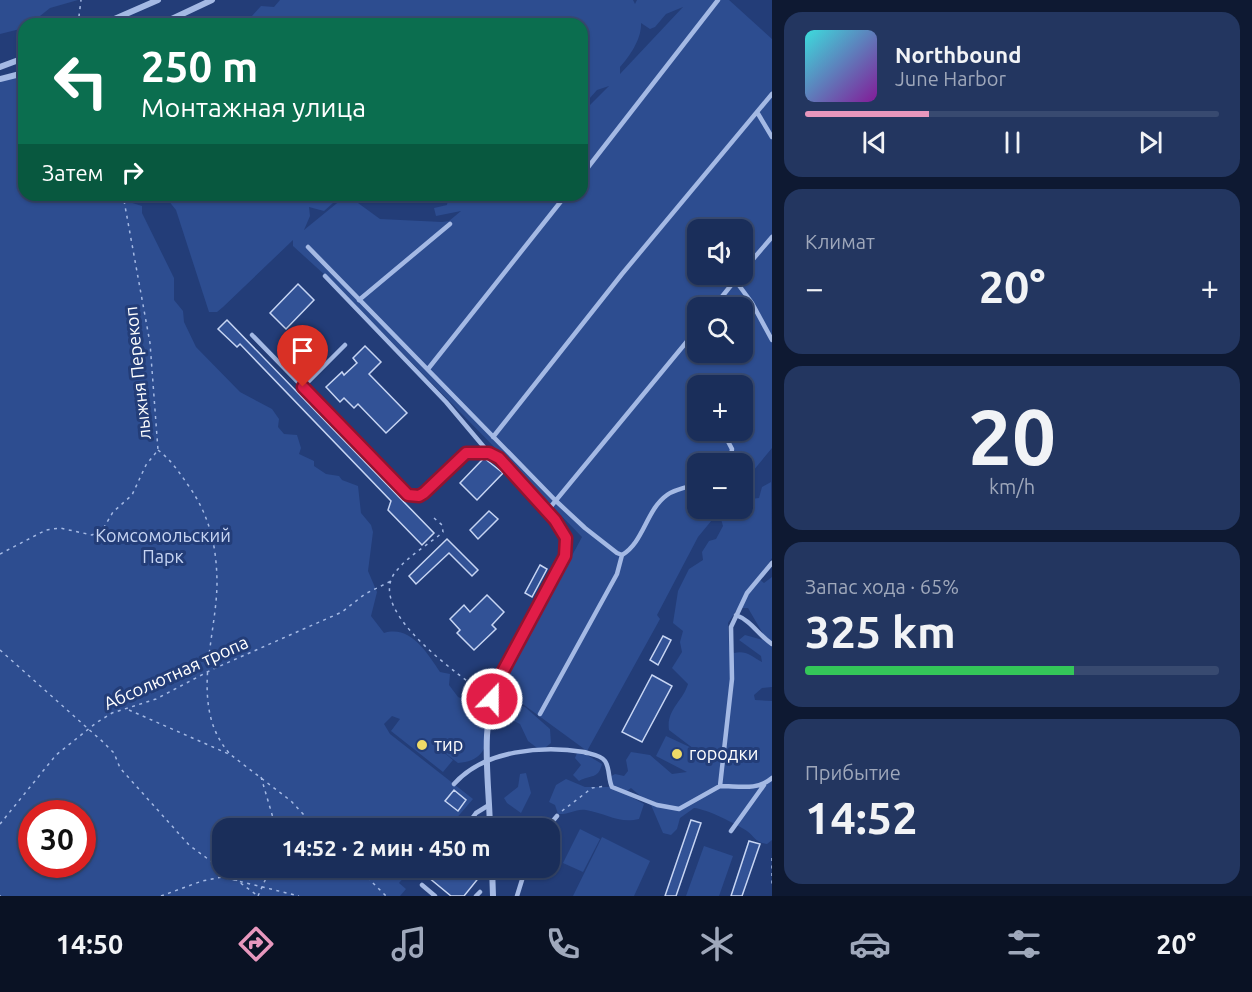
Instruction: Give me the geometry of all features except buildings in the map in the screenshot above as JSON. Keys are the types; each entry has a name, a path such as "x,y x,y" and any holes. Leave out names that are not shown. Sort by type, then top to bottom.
{"street":[{"path":"117,18 158,0"},
{"path":"174,18 212,0"},
{"path":"0,67 18,60"},
{"path":"0,79 18,74"},
{"path":"489,453 499,458 548,510 566,538 565,556 501,675 492,699 486,762 490,818"},
{"path":"492,878 493,896"}],"lane":[{"path":"588,167 718,0"},
{"path":"493,437 622,274 772,94"},
{"path":"757,112 772,137"},
{"path":"428,369 561,201"},
{"path":"358,300 450,224"},
{"path":"753,259 772,237"},
{"path":"308,248 556,501 593,535 622,555"},
{"path":"325,276 446,402 489,453"},
{"path":"739,285 752,303 772,340"},
{"path":"252,335 400,488 413,496 424,493 466,453 489,453"},
{"path":"548,510 687,341"},
{"path":"303,387 345,345"},
{"path":"540,714 617,574 622,555 631,549 660,501 668,494 687,488"},
{"path":"720,786 732,679 731,627 747,593 772,563"},
{"path":"736,615 745,618 763,639 772,644"},
{"path":"454,784 465,773 486,762 525,751 556,750 589,753 605,760 612,787 657,805 679,809 720,786 747,788 764,785"},
{"path":"731,831 764,785 772,778"},
{"path":"472,818 489,805"},
{"path":"517,896 523,878"},
{"path":"422,885 435,896"}],"path":[{"path":"79,18 81,0"},
{"name":"лыжня Перекоп","path":"0,554 46,530 60,528 92,534 103,529 113,512 132,495 146,465 158,450 150,343 124,201"},
{"path":"158,450 169,460 192,492 207,517 211,530 217,587 207,672 214,721 221,743 231,755"},
{"path":"434,518 442,525 443,532 402,565 391,581 390,590 394,603 418,640 460,677 492,699"},
{"name":"Абсолютная тропа","path":"0,824 56,756 87,729 112,713 156,699 207,672 342,612 365,594 391,581"},
{"path":"0,650 114,753 120,768 189,844 212,862"},
{"path":"128,709 231,755 291,801 307,818"},
{"path":"261,777 273,818"},
{"path":"557,816 592,788 601,785 612,787"},
{"path":"772,858 772,884"},
{"path":"161,896 217,878"},
{"path":"232,878 258,896 266,878"},
{"path":"232,878 299,896"},
{"path":"368,878 386,896"}],"green space":[{"path":"0,0 78,0 50,8 38,18 18,18 18,30 0,34"},
{"path":"280,0 633,0 635,4 637,0 729,0 772,39 772,448 753,471 753,453 687,453 687,519 713,519 698,537 657,615 660,619 587,751 501,688 582,537 337,286 293,246 293,240 223,307 217,312 209,312 176,210 169,201 335,201 324,211 309,207 310,216 304,230 340,201 355,201 380,219 442,222 449,221 461,211 436,216 434,208 447,205 448,201 588,201 588,107 609,86 597,90 588,100 588,18 247,18 261,6 274,7","holes":["683,7 620,74 620,67 637,41 641,23 650,29 655,27 666,14"]},
{"name":"Комсомольский Парк","path":"18,74 18,201 126,201 142,206 142,213 174,278 174,300 183,311 184,322 196,347 240,392 272,409 279,419 278,427 284,434 297,435 301,448 299,454 314,461 314,466 326,474 339,476 342,480 358,486 361,513 371,525 373,532 368,571 377,592 371,616 384,633 402,633 417,642 440,672 450,674 449,685 458,697 476,704 484,723 486,741 484,749 470,761 458,763 428,740 453,760 443,772 391,731 400,719 392,716 384,724 390,734 473,799 457,818 212,818 212,878 403,878 399,883 406,889 400,896 0,896 0,79"},
{"path":"771,482 772,558 759,579 764,583 772,577 772,687 762,688 754,695 755,700 772,701 772,840 767,844 760,842 747,831 729,821 694,808 680,818 677,829 671,835 663,833 651,805 631,788 624,793 644,804 639,819 618,819 582,810 558,814 555,805 549,802 556,785 566,779 585,787 610,787 608,778 615,774 624,776 628,771 626,760 631,752 650,755 672,774 687,772 656,756 666,736 694,749 669,730 672,711 688,684 672,668 682,652 680,642 683,631 673,623 678,591 689,569 703,560 702,552 709,541 716,539 723,526 721,519 753,519 753,499 759,498 762,487","holes":["738,608 748,608 762,632 763,640 745,635 739,640 761,656 762,662 745,653 734,653 729,647 728,623"]},
{"path":"512,703 525,707 550,729 551,743 541,751 528,741 520,724 503,716 502,707"},
{"path":"582,752 602,764 596,775 579,781 573,775 581,765 575,758 577,753"},
{"path":"526,773 531,793 521,813 504,798 518,787 520,774"},
{"path":"580,829 600,839 583,872 563,863"},
{"path":"602,837 650,861 634,896 573,896"},
{"path":"704,846 733,856 719,896 686,896"}],"place":[{"name":"тир","path":"422,745"},
{"name":"городки","path":"677,754"}],"route":[{"path":"303,387 408,495 419,496 424,493 466,453 484,451 499,458 536,496 562,530 566,538 565,556 501,675 492,699"}]}
